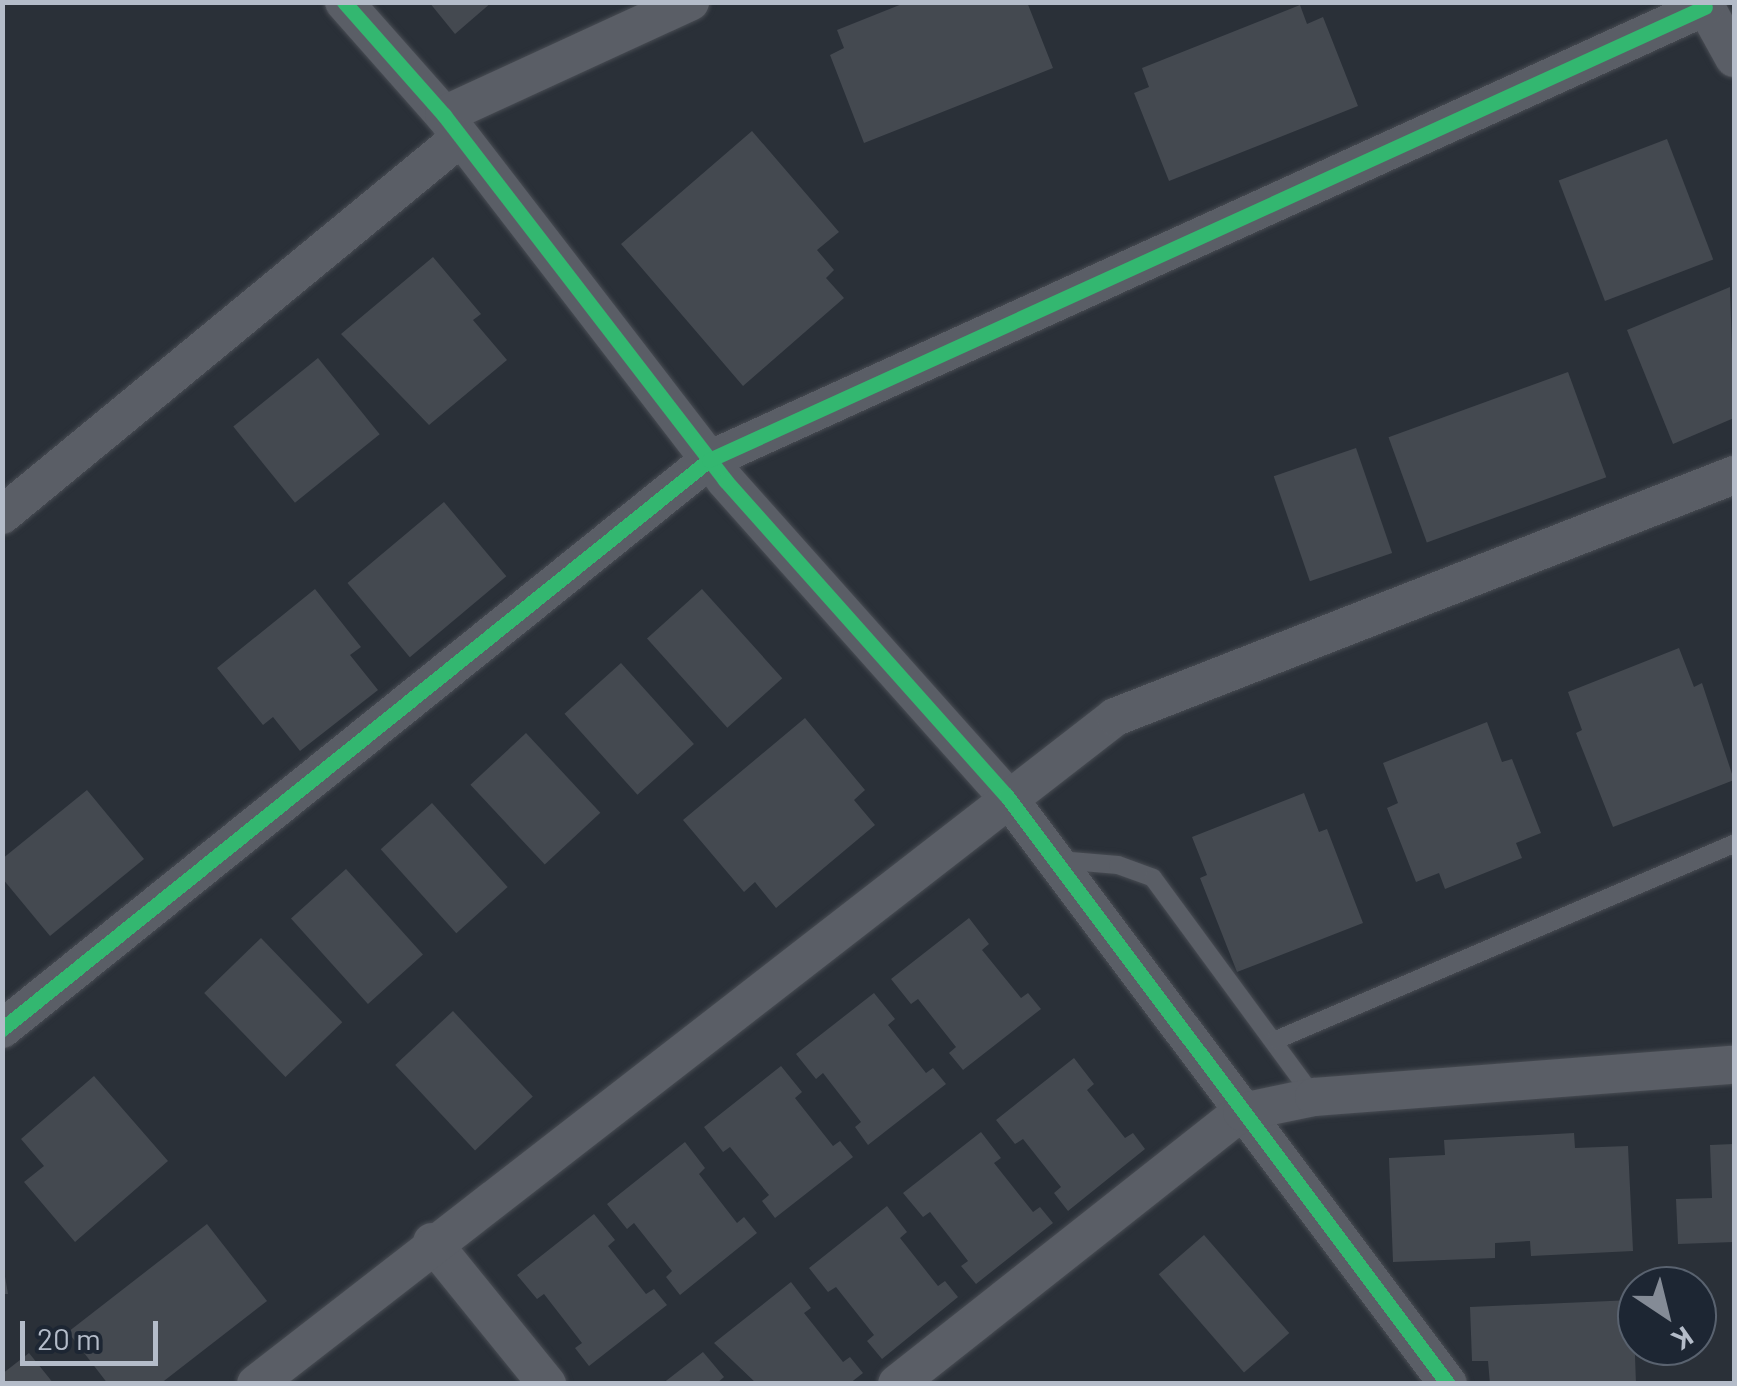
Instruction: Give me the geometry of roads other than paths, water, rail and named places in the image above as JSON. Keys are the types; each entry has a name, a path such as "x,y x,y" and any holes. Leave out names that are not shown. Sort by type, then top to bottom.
{"street":[{"path":"344,2 452,126 709,460 1006,796 1448,1384"},
{"path":"2,515 452,126 690,2"},
{"path":"2,1029 709,460 1704,4 1734,58"},
{"path":"256,1384 432,1242 1006,796 1115,716 1734,474"},
{"path":"898,1384 1242,1112 1314,1097 1734,1065"},
{"path":"432,1242 547,1384"}],"lane":[{"path":"1276,1040 1734,844"},
{"path":"1054,860 1118,865 1153,878 1276,1040 1314,1097"}]}
